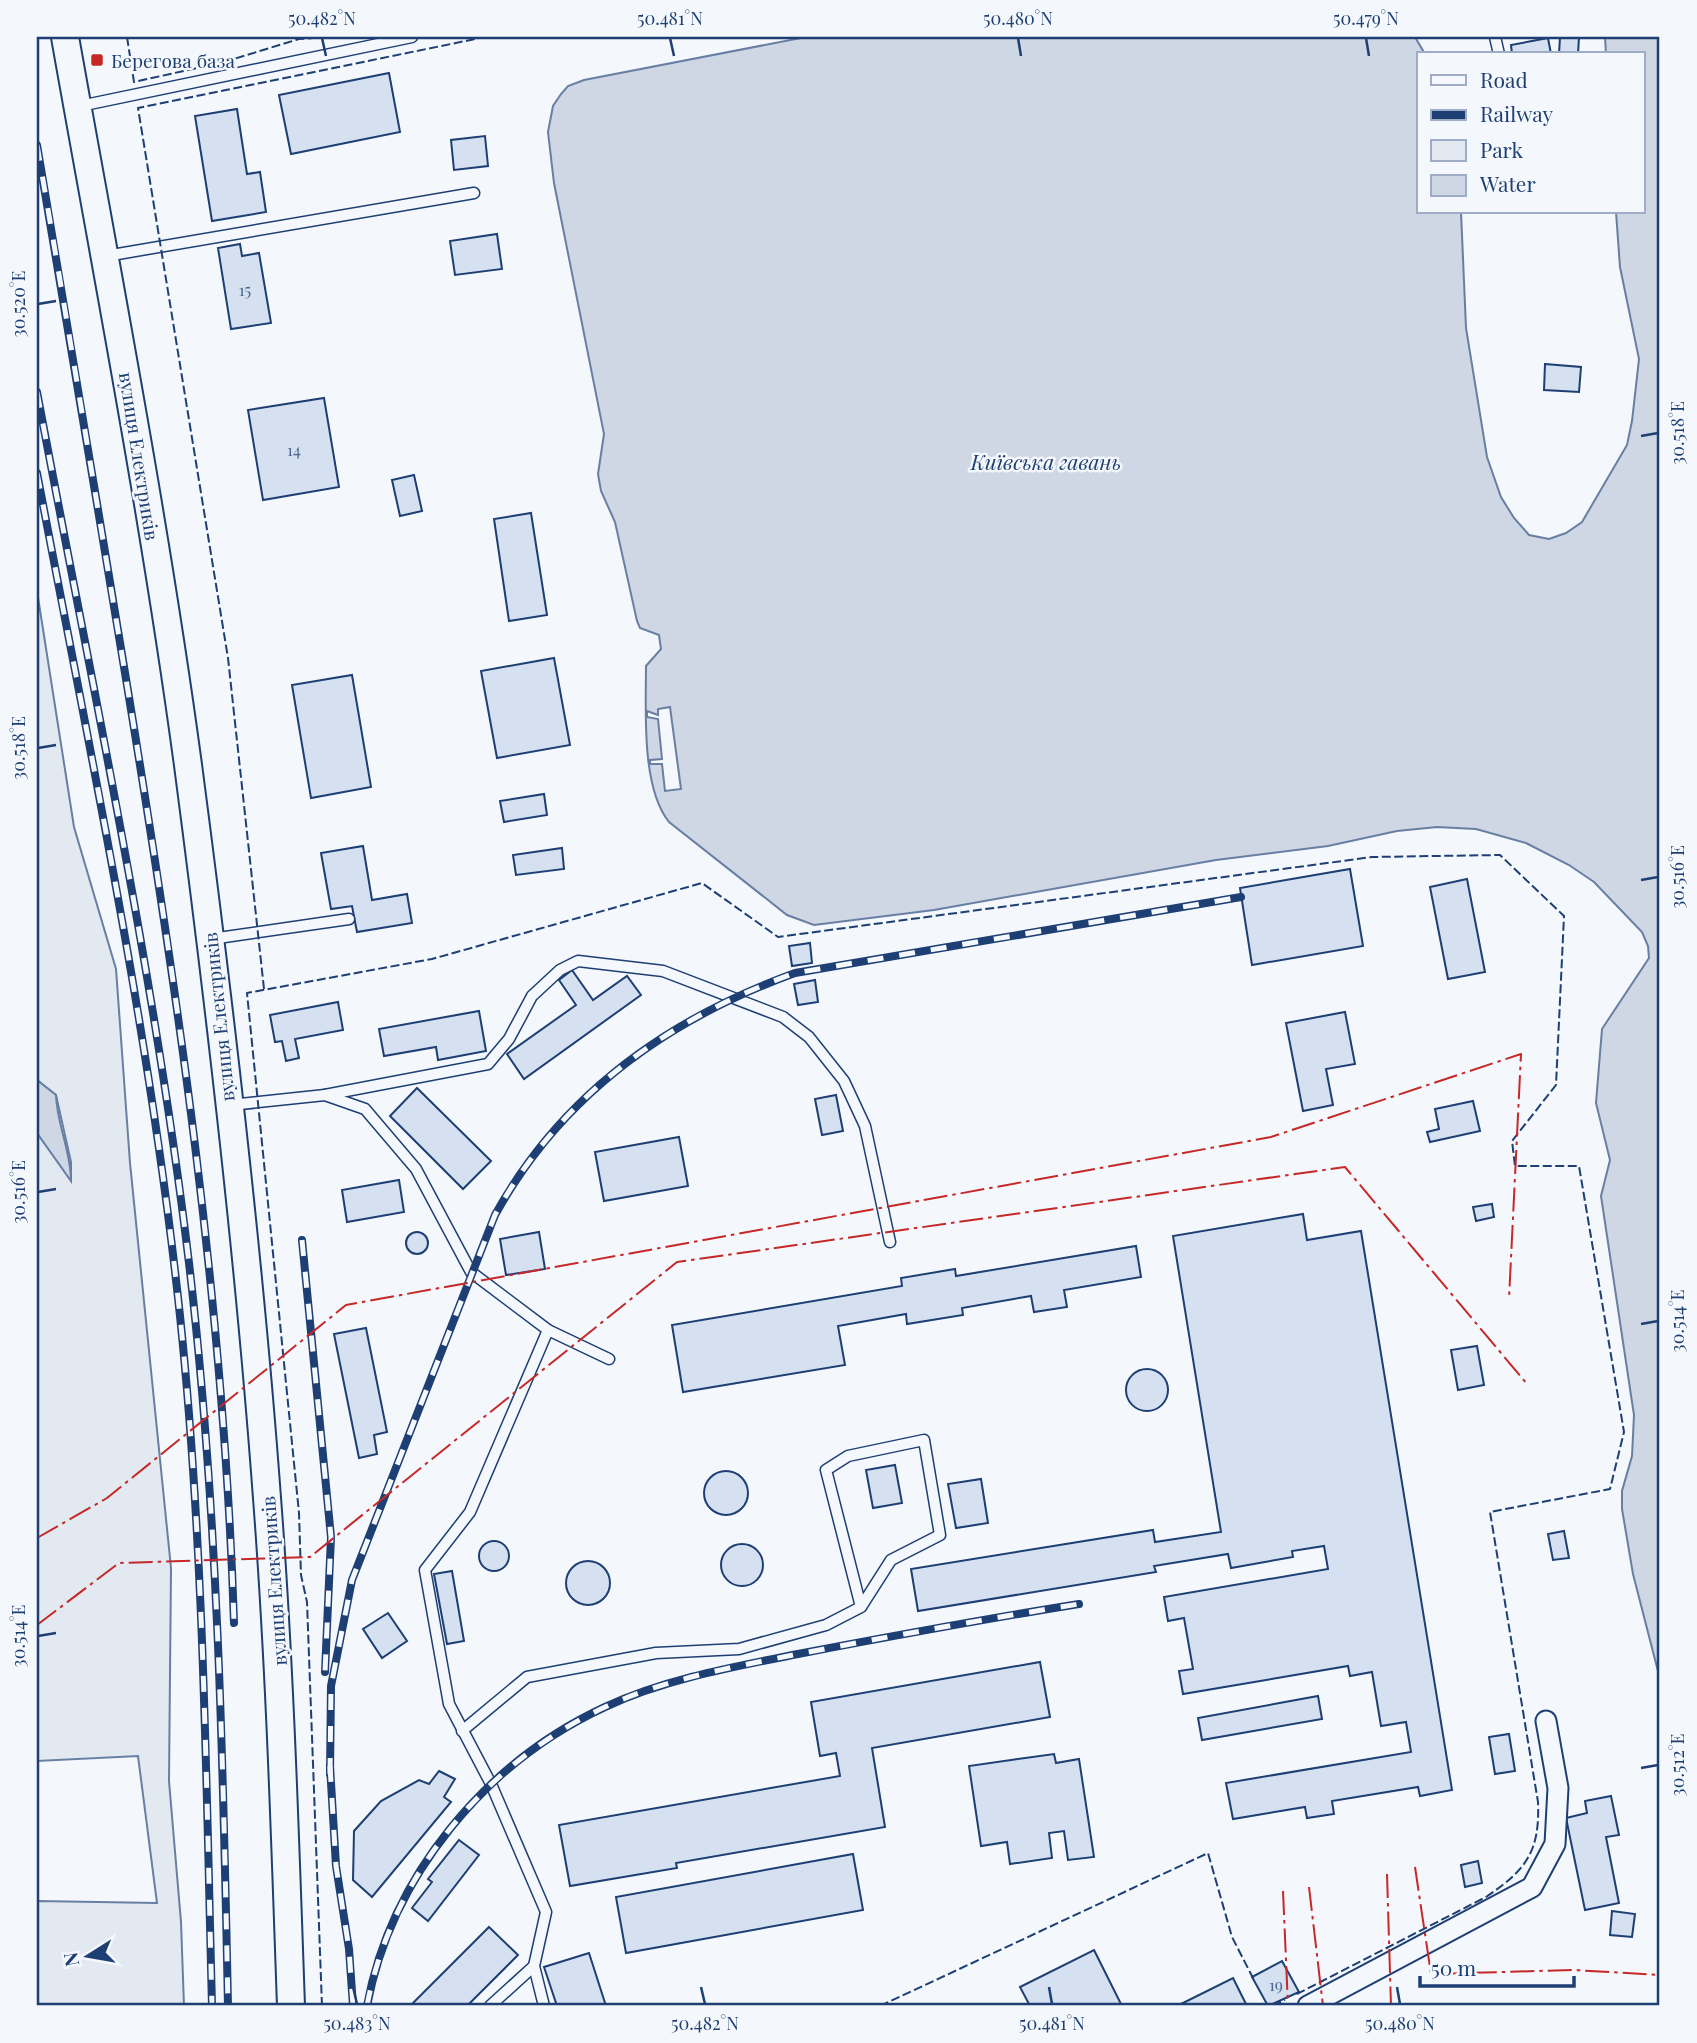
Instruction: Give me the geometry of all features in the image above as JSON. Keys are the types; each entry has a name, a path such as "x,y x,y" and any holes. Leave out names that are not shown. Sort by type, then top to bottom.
{"street":[{"name":"вулиця Електриків","path":"65,37 165,607 228,1105 267,1498 280,1698 291,2006"},
{"path":"1308,2006 1532,1887 1555,1844 1558,1788 1546,1721"}],"lane":[{"path":"77,107 412,37"},
{"path":"104,257 474,192"},
{"path":"209,940 349,919"},
{"path":"228,1105 325,1095 488,1064 509,1039 532,996 560,970 578,961 611,962 663,971 783,1017 809,1037 844,1081 865,1126 890,1242"},
{"path":"325,1095 365,1109 416,1169 471,1272 548,1330 609,1359"},
{"path":"544,2006 534,1966 546,1912 491,1784 449,1704 425,1570 470,1512 548,1330"},
{"path":"463,1731 527,1677 656,1653 739,1650 826,1625 861,1606 891,1560 940,1535 924,1440 848,1455 826,1470 861,1606"},
{"path":"490,2006 534,1966"}],"green space":[{"path":"37,591 74,827 116,969 130,1163 171,1568 169,1781 181,1922 184,2006 37,2006 37,1901 157,1903 138,1756 37,1761 37,1133 71,1180 71,1162 56,1095 37,1080"}],"water":[{"name":"Київська гавань","path":"806,37 1415,37 1424,52 1417,52 1417,214 1461,214 1466,328 1487,457 1501,497 1514,518 1529,535 1549,539 1566,533 1582,522 1627,445 1639,359 1620,267 1616,214 1644,214 1644,52 1606,52 1605,37 1660,37 1660,1679 1633,1574 1622,1509 1622,1491 1632,1456 1634,1415 1601,1196 1610,1160 1596,1103 1602,1029 1649,958 1648,946 1642,932 1594,882 1569,865 1526,843 1476,829 1437,827 1397,831 1328,846 1216,860 934,910 814,925 787,915 669,822 654,789 647,747 646,666 661,649 659,635 640,628 637,621 615,522 601,491 598,474 604,434 554,183 548,132 553,106 561,94 568,86 584,80"},
{"path":"37,1080 56,1095 71,1181 37,1133"}],"pier":[{"path":"670,707 681,789 665,791 662,764 650,764 650,760 662,759 658,719 647,717 647,711 658,715 658,709"}],"building":[{"path":"1560,37 1579,37 1578,52 1559,52"},
{"path":"1548,38 1551,52 1512,52 1511,45"},
{"path":"389,73 400,132 291,154 279,95"},
{"path":"237,109 247,174 260,172 266,212 212,221 195,116"},
{"path":"485,136 488,166 454,170 451,140"},
{"path":"497,234 502,269 455,275 450,241"},
{"path":"240,244 242,256 259,253 271,323 231,329 218,248"},
{"path":"1545,364 1581,367 1579,392 1544,390"},
{"path":"324,398 339,487 263,500 248,410"},
{"path":"414,475 422,511 400,516 392,480"},
{"path":"531,513 547,615 509,621 494,519"},
{"path":"554,658 570,745 497,758 481,671"},
{"path":"352,675 371,787 311,798 292,685"},
{"path":"544,794 547,815 504,822 500,801"},
{"path":"363,846 372,900 407,894 412,923 357,932 352,906 331,909 321,853"},
{"path":"562,848 564,869 516,875 513,855"},
{"path":"1350,869 1363,946 1252,965 1240,888"},
{"path":"1467,879 1485,972 1448,979 1430,887"},
{"path":"810,943 812,963 792,966 789,946"},
{"path":"572,970 593,1000 627,976 641,995 524,1079 507,1054 576,1005 559,980"},
{"path":"815,980 818,1002 798,1005 794,984"},
{"path":"338,1002 343,1030 295,1039 299,1058 286,1061 282,1041 275,1042 270,1015"},
{"path":"479,1011 486,1051 438,1060 436,1047 384,1056 379,1029"},
{"path":"1345,1012 1355,1064 1326,1069 1333,1105 1303,1111 1286,1023"},
{"path":"417,1088 491,1161 463,1189 390,1116"},
{"path":"836,1095 843,1131 822,1135 815,1099"},
{"path":"1473,1101 1480,1131 1430,1142 1427,1132 1439,1129 1435,1109"},
{"path":"679,1137 688,1186 604,1201 595,1152"},
{"path":"399,1180 404,1212 347,1222 342,1190"},
{"path":"1492,1204 1494,1217 1476,1221 1473,1207"},
{"path":"1303,1214 1307,1240 1361,1231 1452,1790 1420,1796 1418,1787 1332,1801 1334,1814 1307,1818 1305,1807 1233,1819 1226,1783 1411,1752 1406,1722 1381,1726 1372,1672 1350,1676 1348,1666 1183,1694 1179,1671 1193,1669 1184,1618 1168,1621 1164,1597 1328,1569 1324,1546 1292,1551 1293,1557 1231,1568 1228,1554 1154,1566 1156,1572 918,1611 911,1569 1153,1530 1155,1542 1221,1532 1173,1236"},
{"path":"417,1232 425,1235 428,1243 425,1251 417,1254 409,1251 406,1243 409,1235"},
{"path":"539,1232 545,1269 506,1275 500,1239"},
{"path":"1136,1246 1141,1277 1064,1290 1067,1307 1034,1312 1031,1296 962,1308 963,1315 907,1324 906,1314 838,1326 845,1365 683,1392 672,1325 902,1286 901,1278 955,1269 956,1276"},
{"path":"366,1328 387,1432 374,1435 377,1454 359,1458 334,1334"},
{"path":"1477,1346 1484,1385 1458,1390 1451,1350"},
{"path":"1147,1369 1162,1375 1168,1390 1162,1405 1147,1411 1132,1405 1126,1390 1132,1375"},
{"path":"895,1465 902,1503 873,1508 866,1470"},
{"path":"726,1471 741,1478 748,1493 741,1508 726,1515 711,1508 704,1493 711,1478"},
{"path":"981,1479 988,1523 956,1528 948,1484"},
{"path":"1564,1531 1569,1558 1553,1560 1548,1534"},
{"path":"494,1541 505,1545 509,1556 505,1567 494,1571 483,1567 479,1556 483,1545"},
{"path":"742,1544 757,1550 763,1565 757,1580 742,1586 727,1580 721,1565 727,1550"},
{"path":"588,1561 603,1568 610,1583 603,1598 588,1605 573,1598 566,1583 573,1568"},
{"path":"452,1571 464,1641 447,1644 434,1574"},
{"path":"388,1613 407,1641 382,1658 363,1629"},
{"path":"1040,1662 1050,1717 872,1748 885,1827 676,1863 677,1868 570,1886 559,1825 840,1776 836,1753 820,1756 811,1702"},
{"path":"1318,1696 1322,1719 1202,1740 1198,1718"},
{"path":"1509,1734 1515,1771 1495,1774 1489,1737"},
{"path":"1054,1754 1056,1763 1079,1759 1094,1857 1068,1860 1064,1831 1049,1833 1052,1858 1010,1864 1007,1842 981,1846 969,1766"},
{"path":"439,1771 455,1779 444,1797 451,1802 372,1897 353,1880 354,1831 381,1801 419,1780 429,1784"},
{"path":"1611,1796 1619,1835 1606,1837 1619,1903 1585,1910 1566,1818 1587,1813 1585,1801"},
{"path":"459,1840 479,1855 428,1921 412,1908 432,1882 428,1879"},
{"path":"853,1854 863,1910 626,1953 616,1897"},
{"path":"1478,1861 1482,1883 1465,1887 1461,1865"},
{"path":"1612,1911 1635,1914 1632,1937 1610,1935"},
{"path":"489,1927 518,1955 467,2006 410,2006"},
{"path":"1094,1950 1122,2006 1030,2006 1020,1987"},
{"path":"589,1953 606,2006 557,2006 544,1967"},
{"path":"1282,1961 1299,1992 1268,2006 1252,1977"},
{"path":"1233,1978 1247,2006 1177,2006"}],"railway":[{"path":"37,145 146,802 181,1035 220,1387 234,1623"},
{"path":"37,392 140,935 175,1153 189,1263 207,1448 218,1634 228,2006"},
{"path":"37,473 136,998 180,1316 199,1574 212,2006"},
{"path":"330,1774 331,1686 352,1580 495,1215 522,1172 552,1133 585,1098 622,1066 662,1038 704,1013 795,973 1241,897"},
{"path":"302,1240 331,1537 325,1672"},
{"path":"367,2006 379,1958 398,1912 421,1869 450,1828 484,1791 521,1759 562,1730 628,1697 700,1675 868,1641 1079,1604"},
{"path":"330,1766 336,1866 349,1949 353,2006"}],"fence":[{"path":"127,37 134,82 224,62 299,39 329,37"},
{"path":"264,989 228,658 138,108 485,37"},
{"path":"322,2006 307,1602 301,1575 299,1513 247,993 432,959 702,883 778,937 1372,857 1500,855 1564,916 1556,1085 1512,1141 1515,1166 1579,1166 1624,1432 1610,1489 1490,1512 1538,1802 1536,1834 1528,1858 1511,1878 1486,1897 1295,1995"},
{"path":"880,2006 1208,1853 1232,1937 1255,1982"},
{"path":"1273,2006 1285,2000"}],"power":[{"path":"37,1538 107,1498 346,1305 1271,1137 1521,1054 1509,1299"},
{"path":"37,1625 119,1563 310,1557 677,1262 1345,1167 1527,1384"},
{"path":"1415,1867 1431,1974 1574,1970 1660,1975"},
{"path":"1387,1874 1391,2006"},
{"path":"1309,1887 1323,2006"},
{"path":"1283,1891 1288,2006"}],"place":[{"name":"Берегова база","path":"97,60"}]}
